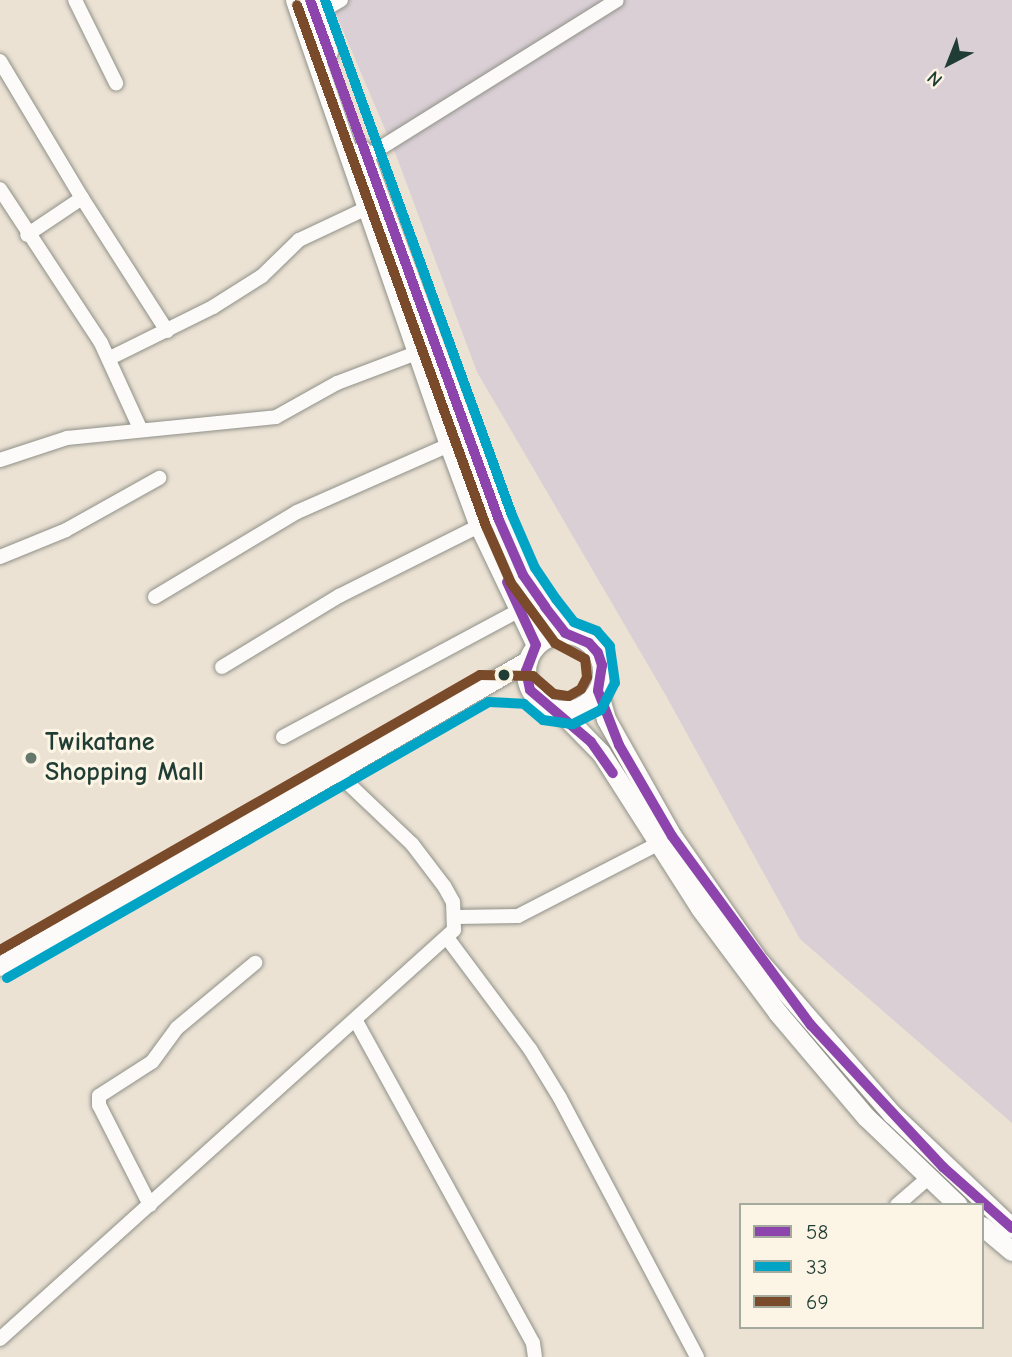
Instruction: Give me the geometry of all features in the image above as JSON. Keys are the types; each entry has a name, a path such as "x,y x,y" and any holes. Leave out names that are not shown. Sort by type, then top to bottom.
{"main road":[{"path":"295,0 359,161 407,261 464,433 523,575 565,634 589,643 598,653 602,666 598,691 606,719 665,840 778,1013 866,1116 956,1203"},
{"path":"312,8 359,161 369,207 449,445 479,526 520,610 532,653 530,690 538,700 559,710 601,753 665,840 811,1025 943,1167 984,1203"},
{"path":"0,966 485,688 532,653 565,634"},
{"path":"485,688 530,690"},
{"path":"559,710 582,706 598,691"},
{"path":"984,1203 1012,1228"},
{"path":"984,1228 1012,1251"}],"street":[{"path":"75,0 116,83"},
{"path":"312,8 341,0"},
{"path":"359,161 617,0"},
{"path":"0,61 82,198 167,331"},
{"path":"0,189 27,235 110,358 140,428"},
{"path":"27,235 82,198"},
{"path":"110,358 167,331 262,276 299,240 369,207"},
{"path":"0,460 68,438 140,428 276,417 337,383 419,352"},
{"path":"155,597 307,507 449,445"},
{"path":"0,556 66,530 159,478"},
{"path":"222,667 339,596 479,526"},
{"path":"283,737 520,610"},
{"path":"0,1339 448,939 456,917 444,886 411,844 336,772"},
{"path":"456,917 518,916 665,840"},
{"path":"448,939 517,1031 560,1098 697,1357"},
{"path":"150,1205 99,1105 99,1096 152,1062 177,1028 255,962"},
{"path":"356,1021 533,1343 535,1357"},
{"path":"899,1203 927,1178"}],"shaded area":[{"path":"330,0 1012,0 1012,1123 800,939 665,694 477,372 396,155"}],"transit line":[{"name":"58","path":"310,0 499,520 523,575 565,633 589,643 598,653 602,665 598,691 619,745 672,836 811,1025 943,1167 984,1203"},
{"name":"33","path":"7,978 489,702 524,704 543,720 573,724 601,710 615,683 610,646 597,631 574,622 556,599 535,568 512,515 325,0"},
{"name":"69","path":"0,950 480,675 533,676 554,694 569,696 581,689 587,677 585,659 555,643 511,583 486,526 297,5"},
{"name":"58","path":"507,582 536,645 526,671 530,690 591,742 613,773"},
{"name":"58","path":"984,1203 1012,1228"}],"place":[{"name":"Twikatane Shopping Mall","path":"31,758"}]}
